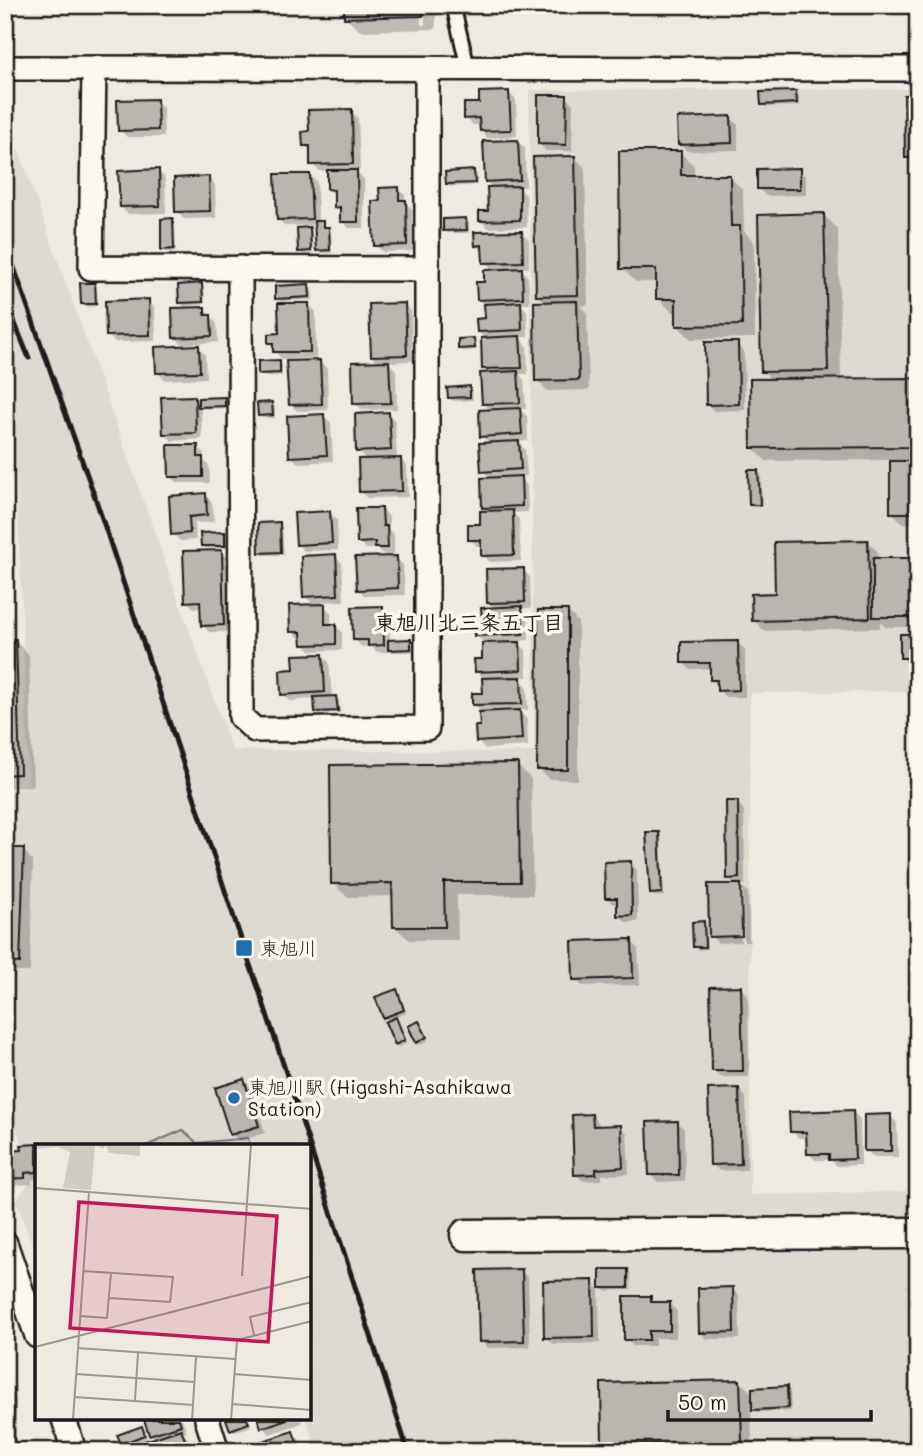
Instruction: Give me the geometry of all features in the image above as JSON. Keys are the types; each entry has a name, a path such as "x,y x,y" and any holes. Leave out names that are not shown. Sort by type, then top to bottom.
{"street":[{"path":"5,68 918,69"},
{"path":"94,68 91,268 427,269"},
{"path":"240,268 241,717 255,730 427,728 427,69"},
{"path":"466,1235 918,1233"},
{"path":"5,1242 35,1330"},
{"path":"65,1421 74,1451"},
{"path":"208,1421 217,1451"}],"lane":[{"path":"453,5 468,68"}],"shaded area":[{"path":"918,89 918,691 750,693 750,1195 918,1191 918,1451 317,1451 307,1421 312,1421 312,1144 35,1144 35,1252 16,1201 34,1176 5,1096 5,789 29,788 16,468 5,428 5,112 232,750 534,752 529,90"},
{"path":"183,1130 197,1143 248,1138 250,1144 151,1144"}],"building":[{"path":"344,5 423,5 423,16 344,18"},
{"path":"509,91 511,130 480,131 479,118 464,119 464,103 479,103 479,92"},
{"path":"796,91 797,103 761,105 760,92"},
{"path":"538,95 567,95 566,145 538,144"},
{"path":"904,95 918,95 918,158 905,158"},
{"path":"157,99 158,130 118,131 117,100"},
{"path":"352,109 353,164 310,165 310,146 303,146 302,132 309,131 308,110"},
{"path":"731,116 732,143 678,145 677,118"},
{"path":"518,140 520,180 485,182 483,141"},
{"path":"619,151 681,151 681,175 730,175 731,226 740,226 742,325 676,326 676,299 656,299 656,269 620,269"},
{"path":"575,156 578,295 536,296 533,157"},
{"path":"800,168 800,189 757,189 757,169"},
{"path":"159,169 160,206 120,207 118,171"},
{"path":"327,170 357,170 358,222 340,222 340,207 334,208 334,190 327,189"},
{"path":"474,170 475,183 446,184 445,172"},
{"path":"275,174 310,174 312,219 277,220"},
{"path":"209,176 210,211 175,212 174,178"},
{"path":"520,186 520,220 479,221 479,211 488,211 487,187"},
{"path":"399,187 399,200 406,200 407,245 374,246 372,201 380,201 379,188"},
{"path":"824,213 828,371 761,372 758,215"},
{"path":"173,218 174,249 161,250 161,219"},
{"path":"466,218 467,230 443,231 443,219"},
{"path":"314,221 323,221 323,227 329,227 330,250 316,251"},
{"path":"310,227 311,251 298,252 297,228"},
{"path":"522,231 523,262 483,263 482,245 475,246 474,232"},
{"path":"522,268 523,298 477,300 476,282 484,282 484,270"},
{"path":"80,283 95,283 96,304 81,304"},
{"path":"202,283 203,302 179,303 178,285"},
{"path":"309,284 310,297 275,299 275,286"},
{"path":"149,299 150,335 106,336 105,301"},
{"path":"577,301 579,380 535,381 534,302"},
{"path":"521,302 522,330 477,332 476,319 485,318 484,304"},
{"path":"278,303 309,303 310,352 273,352 273,343 268,343 268,334 279,333"},
{"path":"405,303 407,355 371,356 369,304"},
{"path":"205,307 205,315 211,315 212,336 173,338 172,308"},
{"path":"520,336 522,368 482,369 481,338"},
{"path":"474,338 475,348 458,349 458,339"},
{"path":"705,342 738,342 739,404 706,405"},
{"path":"199,345 200,372 156,373 155,347"},
{"path":"280,360 280,373 258,374 258,361"},
{"path":"320,360 322,404 289,405 286,361"},
{"path":"389,361 391,403 353,404 352,362"},
{"path":"518,371 520,403 482,404 480,373"},
{"path":"918,378 918,447 751,448 750,379"},
{"path":"470,386 470,397 448,398 447,388"},
{"path":"195,396 196,433 163,434 161,397"},
{"path":"225,397 225,406 198,407 198,398"},
{"path":"272,402 273,415 258,416 257,403"},
{"path":"520,408 522,434 480,437 479,410"},
{"path":"389,412 391,450 356,452 355,414"},
{"path":"324,414 327,455 289,457 287,416"},
{"path":"519,441 521,469 481,472 479,443"},
{"path":"168,445 198,445 198,457 203,457 203,477 169,477"},
{"path":"401,458 402,491 359,492 358,459"},
{"path":"890,461 918,461 918,513 890,513"},
{"path":"748,470 758,470 760,505 749,505"},
{"path":"521,476 522,506 482,508 481,478"},
{"path":"206,493 207,515 189,517 190,533 171,535 169,496"},
{"path":"356,508 382,508 383,526 387,526 388,548 375,548 375,542 357,543"},
{"path":"513,510 514,555 481,556 481,540 468,540 468,524 480,524 480,511"},
{"path":"330,511 332,543 296,545 294,513"},
{"path":"280,522 281,552 259,553 258,523"},
{"path":"225,532 225,546 201,546 200,533"},
{"path":"868,540 870,618 752,621 751,594 775,593 774,542"},
{"path":"222,550 224,625 201,626 200,601 185,602 183,551"},
{"path":"336,554 338,595 303,597 301,556"},
{"path":"397,556 398,588 357,590 355,557"},
{"path":"873,558 918,558 918,617 873,617"},
{"path":"524,568 525,602 487,603 486,569"},
{"path":"325,604 325,624 336,624 336,644 302,645 301,632 290,632 289,605"},
{"path":"383,606 384,645 368,646 368,640 353,640 352,607"},
{"path":"522,606 523,634 474,636 473,621 482,621 481,608"},
{"path":"538,610 568,610 568,770 537,770"},
{"path":"900,634 918,634 918,658 900,658"},
{"path":"16,639 20,774 5,775 5,640"},
{"path":"411,639 411,649 388,650 388,640"},
{"path":"738,641 739,690 717,691 717,680 710,680 710,663 681,663 681,642"},
{"path":"520,642 521,670 475,672 474,659 482,659 482,643"},
{"path":"323,654 325,692 281,695 280,670 294,669 293,655"},
{"path":"521,677 522,704 472,705 472,693 483,693 482,678"},
{"path":"336,696 338,711 315,712 314,697"},
{"path":"520,710 522,739 476,742 475,726 480,726 479,712"},
{"path":"518,763 520,882 444,882 445,927 393,927 392,883 331,884 330,765"},
{"path":"726,801 738,801 739,878 727,879"},
{"path":"646,832 659,832 662,893 650,894"},
{"path":"5,848 24,848 20,963 5,962"},
{"path":"631,861 632,915 617,916 617,898 605,898 604,862"},
{"path":"708,884 741,884 742,936 709,937"},
{"path":"704,921 705,947 693,947 692,922"},
{"path":"632,939 633,978 573,980 572,941"},
{"path":"741,986 743,1071 712,1071 710,987"},
{"path":"397,989 404,1010 383,1018 375,997"},
{"path":"396,1017 405,1040 395,1045 385,1022"},
{"path":"419,1021 427,1037 416,1043 408,1026"},
{"name":"東旭川駅 (Higashi-Asahikawa Station)","path":"244,1079 259,1126 230,1135 215,1088"},
{"path":"739,1088 741,1164 710,1165 708,1089"},
{"path":"853,1110 855,1159 829,1160 829,1154 807,1154 806,1132 790,1132 789,1112"},
{"path":"592,1114 593,1126 621,1125 623,1167 596,1169 596,1174 574,1175 572,1115"},
{"path":"891,1114 891,1151 864,1151 864,1115"},
{"path":"678,1121 679,1175 649,1175 647,1122"},
{"path":"35,1144 35,1172 25,1173 25,1178 5,1179 5,1151 22,1150 21,1145"},
{"path":"522,1269 524,1341 479,1342 477,1270"},
{"path":"600,1269 628,1269 628,1288 600,1288"},
{"path":"593,1280 594,1337 544,1338 543,1281"},
{"path":"733,1287 734,1332 699,1333 698,1288"},
{"path":"624,1296 651,1296 651,1302 670,1302 670,1331 649,1331 649,1340 624,1340"},
{"path":"740,1380 742,1442 602,1445 601,1383"},
{"path":"787,1386 788,1408 752,1410 752,1388"},
{"path":"145,1421 180,1421 181,1425 149,1435"},
{"path":"227,1421 249,1423 230,1430"},
{"path":"259,1421 282,1421 261,1428"},
{"path":"142,1426 145,1435 121,1444 117,1435"},
{"path":"181,1429 189,1451 148,1451 145,1441"},
{"path":"293,1431 300,1451 263,1451 260,1442"}],"railway":[{"path":"5,242 97,503 309,1144"},
{"path":"5,299 29,358"},
{"path":"312,1153 408,1451"}],"place":[{"name":"東旭川","path":"244,948"},
{"name":"東旭川駅 (Higashi-Asahikawa Station)","path":"234,1098"}],"district":[{"name":"東旭川北三条五丁目","path":"469,623"}]}
